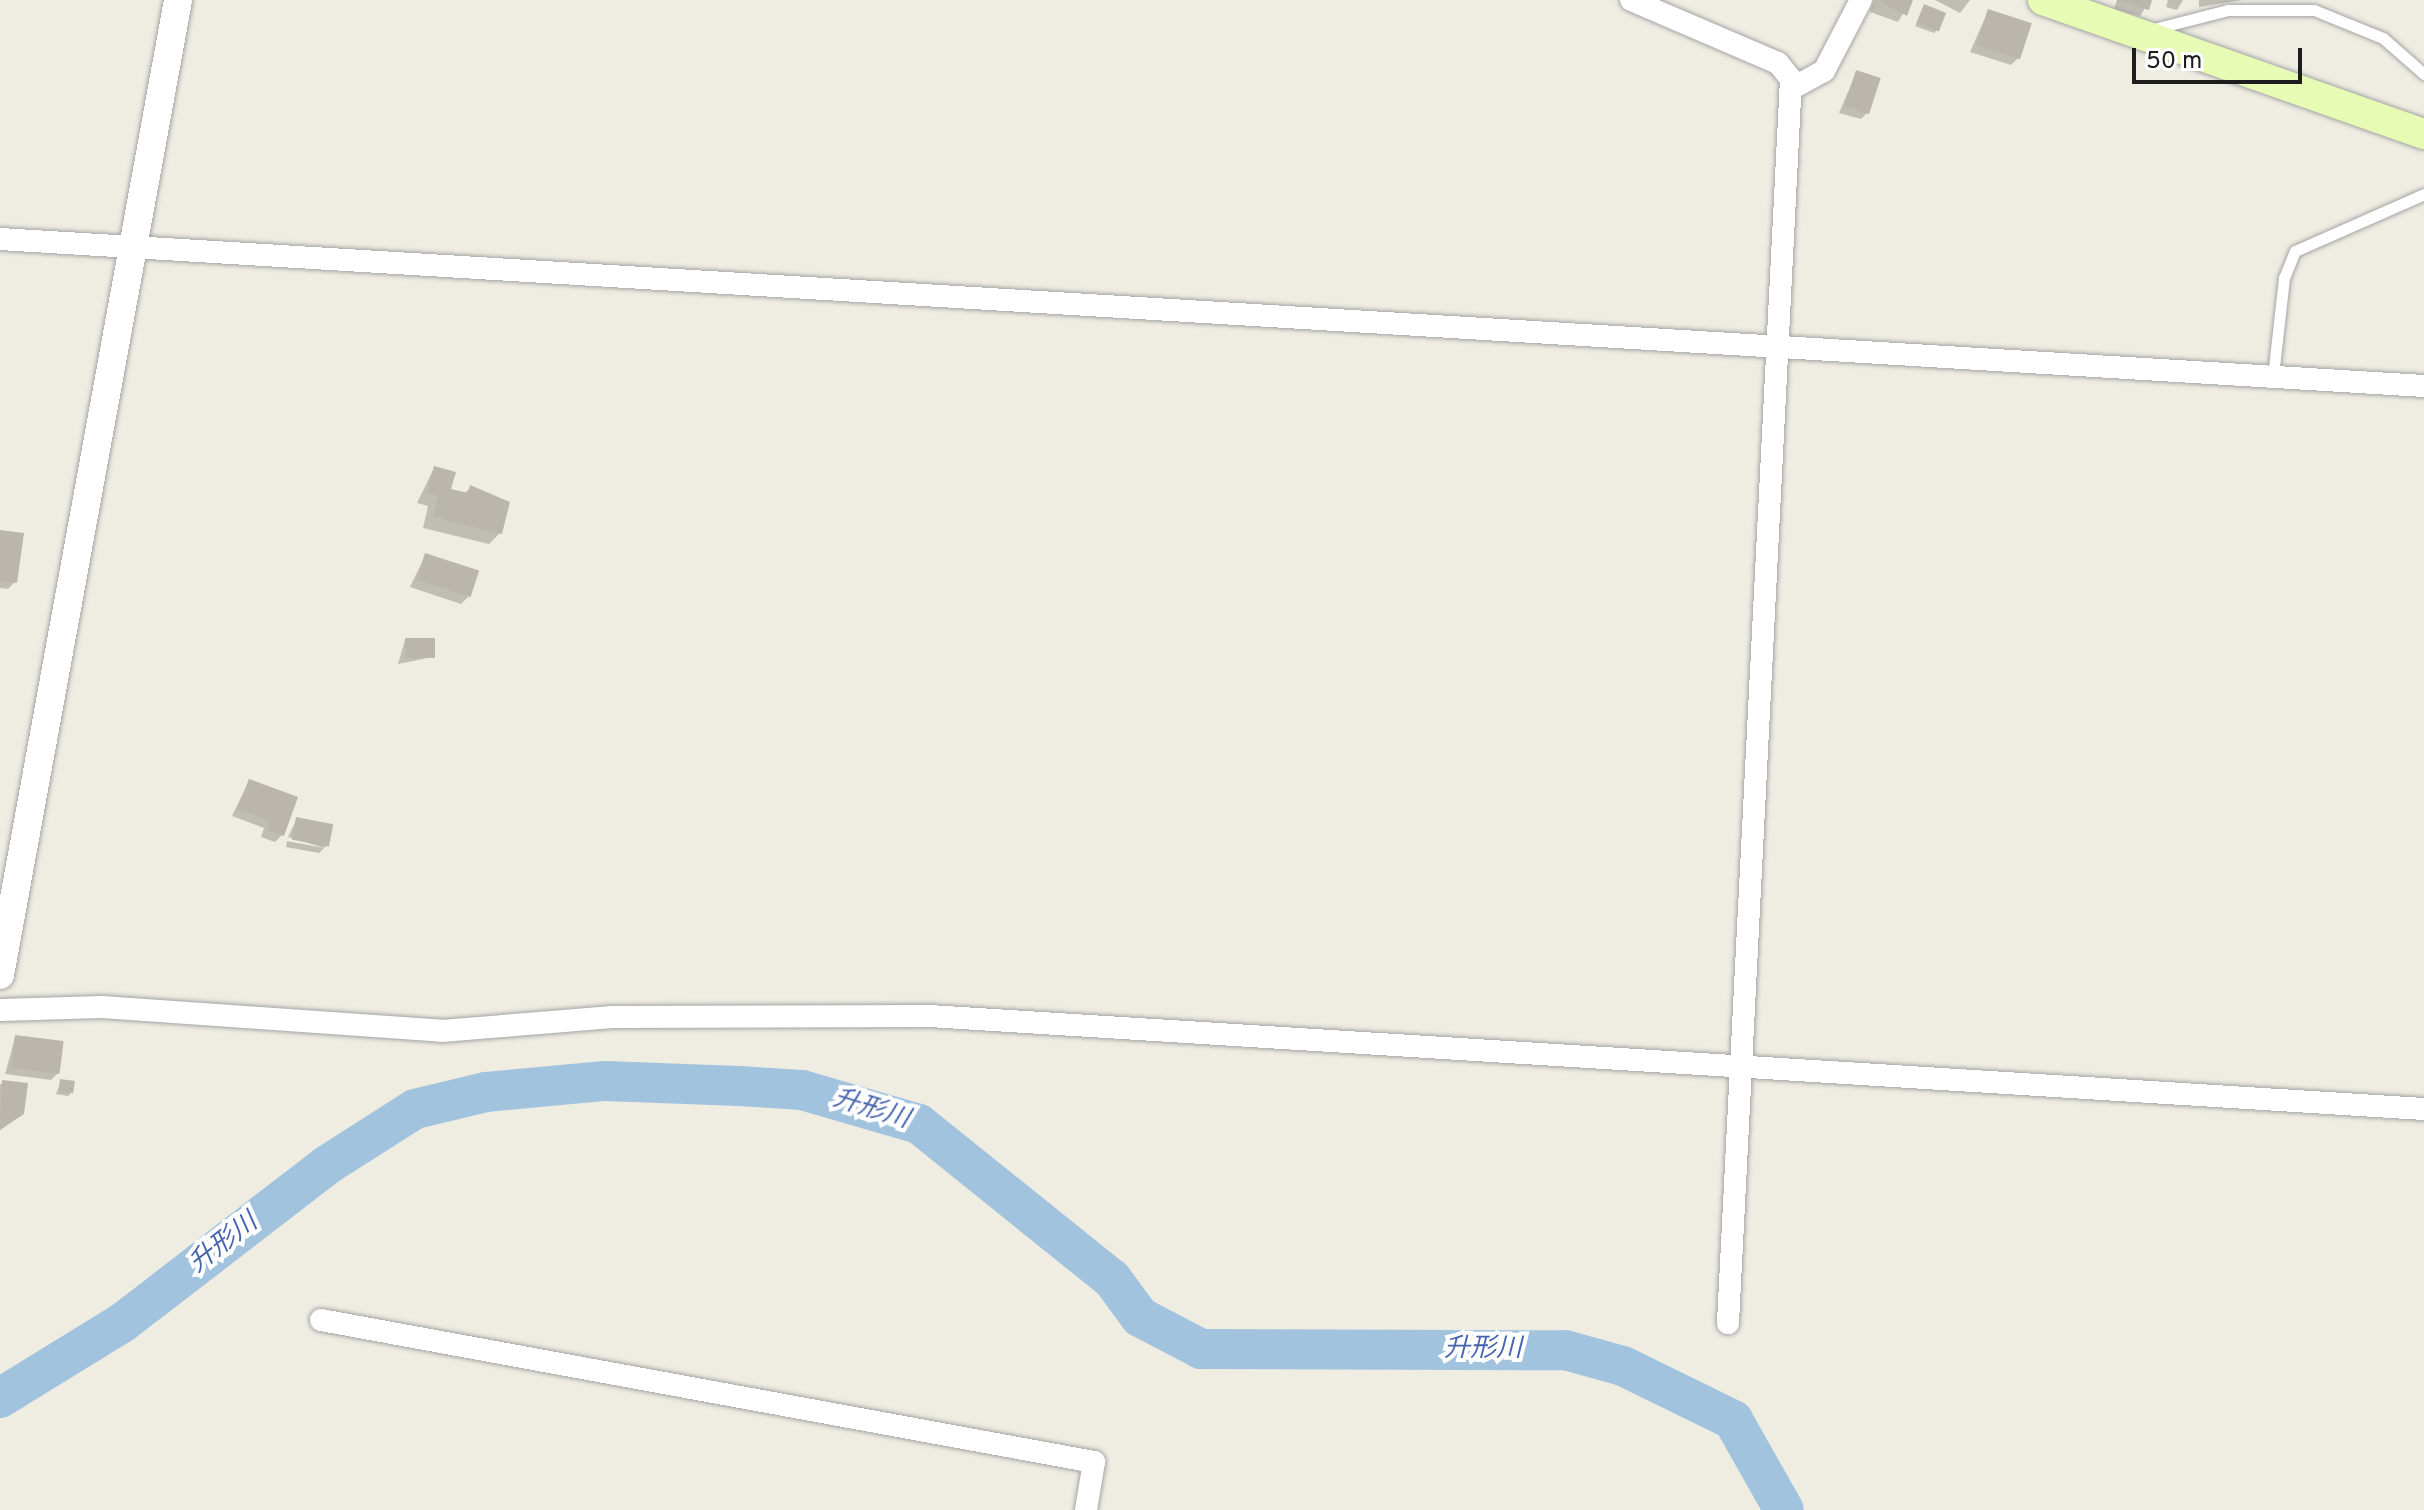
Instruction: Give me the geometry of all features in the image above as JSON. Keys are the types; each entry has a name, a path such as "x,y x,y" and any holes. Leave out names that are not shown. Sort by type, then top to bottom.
{"main road":[{"path":"2043,0 2424,134"}],"street":[{"path":"0,975 178,0"},
{"path":"1631,0 1778,63 1791,89 1728,1323"},
{"path":"1791,89 1824,71 1861,0"},
{"path":"0,239 2424,386"},
{"path":"0,1010 102,1007 431,1031 612,1017 929,1016 1742,1071 2424,1109"},
{"path":"321,1320 1094,1462 1086,1510"}],"lane":[{"path":"2138,34 2228,10 2314,10 2383,38 2424,74"},
{"path":"2273,376 2284,278 2295,251 2424,194"}],"building":[{"path":"1878,0 1913,0 1907,16"},
{"path":"2116,0 2152,0 2149,10"},
{"path":"1924,4 1946,13 1939,32 1917,23"},
{"path":"1988,9 2032,23 2020,59 1976,45"},
{"path":"1856,70 1881,78 1869,114 1844,106"},
{"path":"434,466 456,472 451,489 468,493 470,485 510,502 502,534 433,517 438,496 427,493"},
{"path":"0,530 24,533 17,583 0,581"},
{"path":"425,553 479,571 471,597 416,580"},
{"path":"405,638 435,638 435,658 405,658"},
{"path":"249,779 298,797 284,836 267,830 270,821 237,809"},
{"path":"296,817 333,824 329,847 292,840"},
{"path":"15,1035 64,1041 60,1074 11,1068"},
{"path":"60,1079 75,1081 73,1093 58,1091"},
{"path":"2,1080 28,1083 24,1114 0,1130"}],"waterway":[{"name":"升形川","path":"0,1398 122,1323 327,1165 415,1109 486,1092 605,1081 739,1086 802,1090 919,1124 1112,1279 1140,1317 1201,1349 1565,1350 1623,1366 1733,1420 1784,1510"}]}
